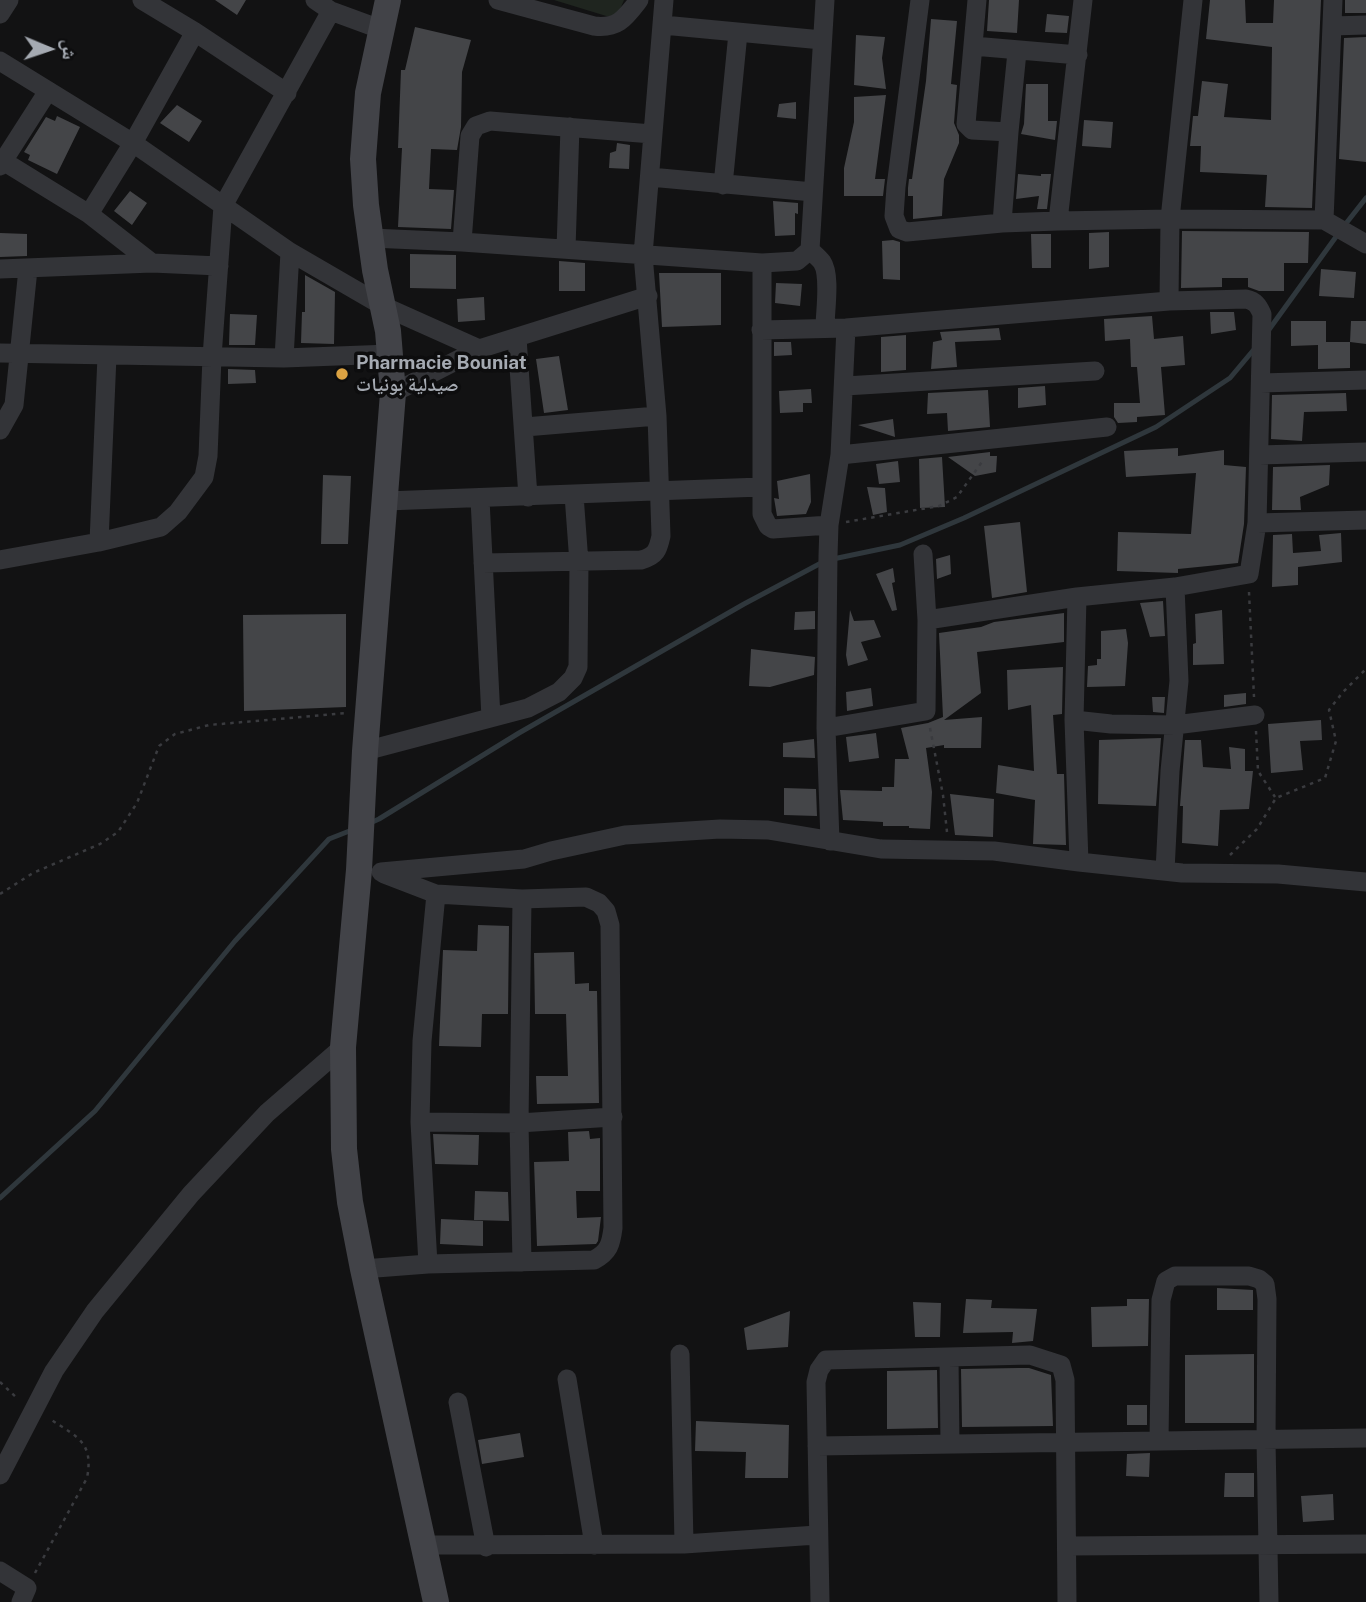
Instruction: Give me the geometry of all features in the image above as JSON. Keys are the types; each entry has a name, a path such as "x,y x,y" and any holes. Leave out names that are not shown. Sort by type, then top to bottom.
{"street":[{"path":"0,14 9,0"},
{"path":"142,0 287,93"},
{"path":"387,0 369,93 363,159 371,238 390,354 393,393 360,843 370,871 343,1047 344,1149 350,1202 363,1269 436,1602"},
{"path":"498,0 607,28 618,23 639,0"},
{"path":"483,563 579,563 652,557 659,550 661,536 657,416 643,255 664,0"},
{"path":"371,238 762,263 797,261 810,250 825,0"},
{"path":"920,0 896,187 895,223 899,229 907,232 1002,223 1170,219 1335,227 1366,244"},
{"path":"976,0 966,124 972,130 1009,132"},
{"path":"1058,221 1083,0"},
{"path":"1169,301 1170,219 1193,0"},
{"path":"1333,0 1335,227"},
{"path":"0,560 99,542 161,527 178,512 204,477 208,456 223,205 287,93 323,5 380,29"},
{"path":"663,25 822,40"},
{"path":"1332,26 1366,25"},
{"path":"89,214 133,143 195,32"},
{"path":"723,185 738,33"},
{"path":"973,46 1017,52 1078,55"},
{"path":"1002,223 1017,52"},
{"path":"0,61 133,143 290,252 383,306 479,349"},
{"path":"48,91 1,162 89,214 152,263"},
{"path":"462,242 470,136 476,126 490,121 652,134"},
{"path":"566,249 570,127"},
{"path":"650,177 813,192"},
{"path":"810,250 822,261 825,268 827,282 824,327"},
{"path":"284,358 290,252"},
{"path":"0,269 152,263 219,266"},
{"path":"762,263 762,514 768,526 773,529 829,524"},
{"path":"0,430 14,405 10,353 28,269"},
{"path":"393,393 479,349 648,296"},
{"path":"761,330 846,328 1169,301 1246,299 1254,301 1258,306 1262,314 1262,349 1257,523 1249,574 1175,587 1077,597 927,620"},
{"path":"830,841 826,728 827,563 829,524 840,456 846,328"},
{"path":"517,338 528,497"},
{"path":"10,353 284,358 390,354"},
{"path":"99,542 107,356"},
{"path":"845,386 1096,371"},
{"path":"1261,383 1366,380"},
{"path":"525,427 657,416"},
{"path":"840,456 1107,427"},
{"path":"1259,455 1366,452"},
{"path":"386,501 761,487"},
{"path":"365,751 528,708 559,692 573,678 578,667 579,563 574,495"},
{"path":"480,499 491,718"},
{"path":"1257,523 1366,520"},
{"path":"826,728 926,711 927,620 923,554"},
{"path":"1165,871 1170,771 1179,681 1175,587"},
{"path":"1077,597 1074,720 1079,862"},
{"path":"1074,720 1111,724 1175,725 1255,715"},
{"path":"370,871 524,859 551,850 625,835 678,831 768,830 881,849 1016,853 1165,871 1278,874 1366,883"},
{"path":"363,1269 428,1264 594,1259 605,1254 611,1244 613,1228 610,925 606,911 599,903 586,897 522,899 436,894 370,871"},
{"path":"428,1264 421,1122 422,1041 436,894"},
{"path":"522,899 519,1123 522,1262"},
{"path":"0,1475 54,1371 95,1311 191,1194 267,1113 343,1047"},
{"path":"421,1122 519,1123 613,1118"},
{"path":"1159,1441 1161,1300 1166,1281 1175,1276 1249,1276 1259,1279 1265,1284 1269,1602"},
{"path":"680,1354 684,1544"},
{"path":"820,1602 816,1382 819,1370 827,1360 1030,1355 1061,1365 1065,1380 1067,1602"},
{"path":"949,1357 950,1444"},
{"path":"566,1379 594,1545"},
{"path":"458,1402 486,1547"},
{"path":"817,1446 1366,1438"},
{"path":"424,1545 486,1547 684,1544 817,1535"},
{"path":"1068,1546 1366,1544"},
{"path":"0,1571 24,1595"}],"path":[{"path":"829,524 912,513 939,506 957,497 998,439"},
{"path":"1249,574 1258,771 1276,798"},
{"path":"1210,874 1257,828 1276,798 1325,778 1336,741 1329,710 1343,691 1366,669"},
{"path":"0,894 33,873 100,844 118,832 137,803 159,746 175,734 209,725 256,719 368,711"},
{"path":"926,711 943,795 947,849"},
{"path":"0,1382 16,1399 82,1439 88,1451 87,1478 24,1595"}],"shaded area":[{"path":"554,0 624,0 616,19"}],"building":[{"path":"215,0 246,0 237,15"},
{"path":"989,0 1019,0 1017,33 987,31"},
{"path":"1210,0 1245,0 1246,23 1273,23 1274,0 1321,0 1312,208 1265,207 1267,175 1200,172 1201,146 1190,146 1193,116 1198,116 1202,81 1228,84 1224,117 1271,120 1272,47 1206,39"},
{"path":"1345,0 1366,0 1366,13 1345,13"},
{"path":"1047,14 1069,16 1067,33 1045,32"},
{"path":"931,19 957,21 951,84 957,85 954,123 959,143 944,179 942,216 913,219 913,196 908,196 908,188 909,179 912,179 926,81"},
{"path":"415,27 471,40 462,72 461,127 457,150 431,149 429,189 454,190 451,229 398,227 402,148 398,148 401,70 405,70"},
{"path":"856,35 885,37 882,58 886,89 854,85"},
{"path":"1366,37 1366,162 1339,159 1344,38"},
{"path":"1026,84 1048,84 1048,121 1057,121 1055,140 1021,134"},
{"path":"886,95 875,179 885,179 883,196 844,196 844,168 854,122 854,97"},
{"path":"796,102 796,119 777,117 779,104"},
{"path":"177,105 202,121 189,142 160,123"},
{"path":"57,116 80,127 57,174 28,160 30,155 24,152 46,117 55,121"},
{"path":"1084,120 1113,122 1111,148 1082,146"},
{"path":"617,143 630,145 629,169 609,168 610,153 616,151"},
{"path":"1018,174 1051,174 1047,209 1037,209 1039,196 1016,199"},
{"path":"130,191 147,203 132,225 114,211"},
{"path":"773,201 798,203 795,235 775,236"},
{"path":"1182,231 1309,232 1308,263 1284,263 1284,291 1259,291 1248,287 1248,278 1222,278 1222,287 1181,288"},
{"path":"1109,232 1109,267 1089,269 1089,233"},
{"path":"0,233 27,234 27,256 0,257"},
{"path":"1031,234 1051,234 1051,268 1032,268"},
{"path":"882,241 900,242 900,280 883,279"},
{"path":"410,254 456,255 456,289 410,288"},
{"path":"559,261 585,263 585,291 559,291"},
{"path":"1321,269 1356,272 1354,298 1319,296"},
{"path":"659,273 721,273 721,325 662,327"},
{"path":"305,275 335,292 334,344 301,343 302,312 305,312"},
{"path":"776,283 802,284 800,306 775,303"},
{"path":"484,297 485,320 458,322 457,299"},
{"path":"1210,312 1234,312 1236,330 1211,334"},
{"path":"230,314 257,315 255,345 229,345"},
{"path":"1152,316 1154,339 1183,336 1185,365 1161,367 1165,415 1137,417 1137,422 1118,423 1114,417 1114,403 1140,403 1137,367 1131,367 1130,339 1105,341 1104,319"},
{"path":"1291,321 1326,321 1326,342 1350,342 1350,368 1318,369 1318,345 1291,346"},
{"path":"1351,321 1366,321 1366,344 1350,342"},
{"path":"999,328 1001,340 955,342 957,367 931,369 933,342 942,340 940,332"},
{"path":"906,335 906,370 881,372 881,337"},
{"path":"774,342 791,342 792,355 774,356"},
{"path":"559,356 568,410 544,413 536,359"},
{"path":"228,369 255,370 256,383 228,384"},
{"path":"1045,386 1046,405 1018,408 1018,388"},
{"path":"811,389 812,403 803,403 803,412 780,413 779,391"},
{"path":"988,390 990,427 948,431 947,413 927,414 928,393"},
{"path":"1346,393 1347,411 1304,412 1302,441 1271,439 1272,395"},
{"path":"893,419 895,437 858,425"},
{"path":"1178,448 1178,456 1224,450 1224,465 1246,467 1244,524 1238,563 1178,569 1178,573 1117,571 1118,532 1191,534 1196,473 1126,477 1124,451"},
{"path":"990,452 990,456 997,456 996,472 975,476 948,457"},
{"path":"942,457 945,507 920,508 919,459"},
{"path":"898,461 900,482 879,484 876,464"},
{"path":"1330,465 1329,485 1300,497 1301,510 1272,510 1273,467"},
{"path":"810,474 811,502 806,514 777,516 774,498 779,499 777,481"},
{"path":"323,475 351,476 348,544 321,544"},
{"path":"867,487 885,488 887,512 873,515"},
{"path":"1020,522 1027,592 992,598 984,526"},
{"path":"1341,533 1342,562 1298,567 1298,585 1272,587 1273,535 1292,534 1293,553 1321,551 1319,535"},
{"path":"950,555 951,574 937,579 936,559"},
{"path":"893,568 895,582 892,583 897,610 892,611 876,574"},
{"path":"1163,601 1165,636 1150,637 1140,603"},
{"path":"850,610 854,621 874,620 881,637 861,642 868,660 848,666 846,655"},
{"path":"1222,610 1224,664 1193,665 1193,644 1196,643 1195,614"},
{"path":"815,611 815,629 794,630 795,612"},
{"path":"1064,613 1064,642 977,652 981,693 944,720 982,717 981,748 944,748 944,745 926,748 932,792 930,829 883,826 883,822 843,820 840,790 882,791 882,787 894,787 895,759 909,759 901,728 943,717 939,633 981,627 994,622"},
{"path":"346,614 346,707 244,711 243,615"},
{"path":"1126,629 1128,643 1125,686 1087,687 1088,666 1097,665 1097,659 1101,659 1101,631"},
{"path":"751,649 815,657 814,675 770,687 749,686"},
{"path":"1063,667 1062,714 1053,715 1057,774 1064,774 1066,845 1033,844 1035,800 996,793 998,765 1034,771 1031,705 1008,710 1007,670"},
{"path":"871,688 873,706 847,711 846,692"},
{"path":"1246,693 1246,704 1224,707 1224,695"},
{"path":"1152,697 1165,697 1164,713 1153,712"},
{"path":"1321,720 1322,740 1300,741 1303,770 1271,773 1268,724"},
{"path":"876,733 879,758 849,762 846,737"},
{"path":"1161,738 1156,806 1098,804 1099,740"},
{"path":"814,739 815,758 783,757 783,743"},
{"path":"1185,740 1201,740 1203,767 1231,769 1229,747 1245,749 1245,771 1253,771 1249,809 1220,810 1218,846 1182,843 1183,806 1180,806"},
{"path":"784,788 816,789 817,816 784,815"},
{"path":"950,794 994,799 993,837 955,835"},
{"path":"478,925 509,926 508,1014 482,1014 481,1047 439,1046 443,950 477,951"},
{"path":"574,952 575,984 589,983 589,991 597,991 599,1103 537,1104 536,1076 568,1076 566,1014 535,1014 534,953"},
{"path":"589,1131 590,1139 600,1138 600,1191 576,1191 577,1218 601,1217 598,1241 596,1244 537,1246 534,1162 569,1161 568,1132"},
{"path":"433,1134 479,1135 478,1165 435,1164"},
{"path":"475,1191 508,1192 509,1221 474,1220"},
{"path":"441,1219 483,1221 483,1246 440,1244"},
{"path":"1217,1288 1253,1290 1253,1310 1217,1310"},
{"path":"966,1299 992,1300 991,1308 1037,1309 1033,1341 1012,1343 1013,1332 963,1333"},
{"path":"1127,1299 1149,1299 1148,1346 1092,1347 1091,1307 1127,1306"},
{"path":"913,1302 941,1303 940,1337 915,1337"},
{"path":"790,1311 788,1347 747,1350 744,1328"},
{"path":"1254,1354 1254,1423 1185,1423 1185,1355"},
{"path":"1029,1368 1051,1375 1053,1426 962,1427 961,1369"},
{"path":"937,1370 938,1428 887,1429 887,1371"},
{"path":"1127,1405 1147,1405 1147,1425 1127,1425"},
{"path":"696,1421 789,1425 788,1478 745,1478 746,1452 695,1451"},
{"path":"520,1433 524,1457 482,1464 478,1440"},
{"path":"1150,1453 1149,1477 1126,1476 1127,1454"},
{"path":"1225,1473 1254,1473 1254,1497 1224,1497"},
{"path":"1333,1494 1334,1520 1303,1522 1301,1496"}],"waterway":[{"path":"1344,226 1366,198"},
{"path":"1268,331 1338,234"},
{"path":"833,559 900,545 964,518 1156,427 1230,378 1256,347"},
{"path":"368,824 519,733 744,604 823,562"},
{"path":"0,1198 95,1111 235,941 329,839 352,830"}],"place":[{"name":"Pharmacie Bouniat صيدلية بونيات","path":"342,374"}]}
